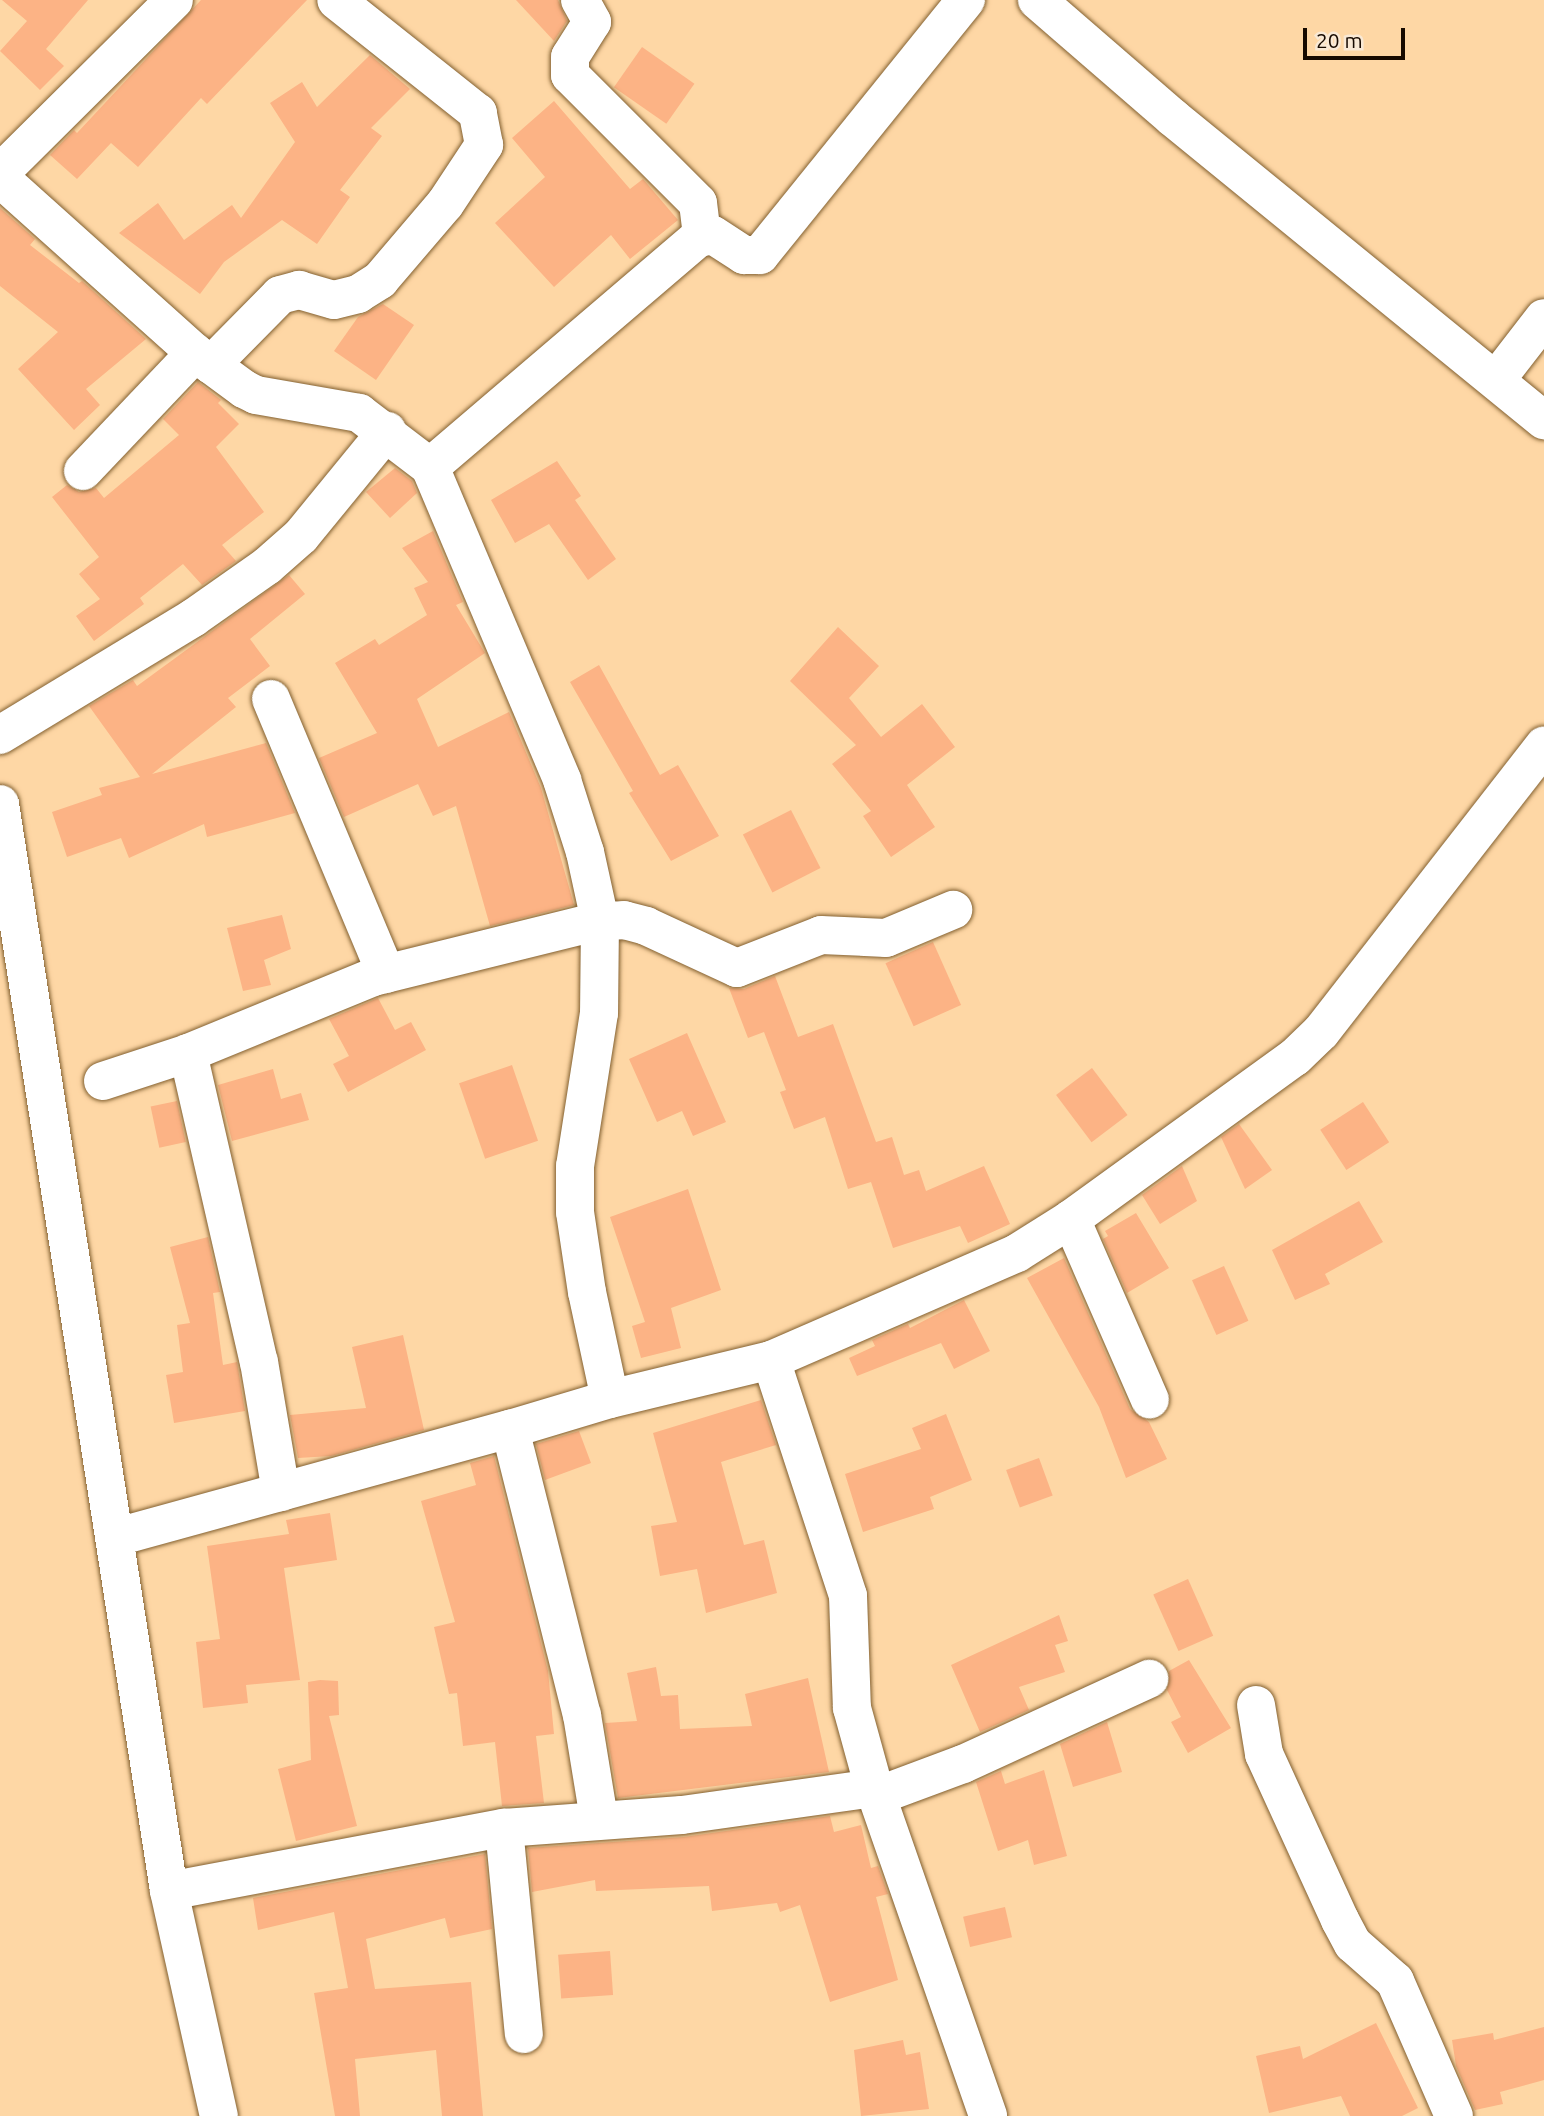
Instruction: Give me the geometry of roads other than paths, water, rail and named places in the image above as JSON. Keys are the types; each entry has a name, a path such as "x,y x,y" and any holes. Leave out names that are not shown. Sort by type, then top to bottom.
{"street":[{"path":"174,0 3,184 203,359 256,395 351,410 387,431 430,467 562,780 585,852 600,921 599,1013 575,1166 575,1212 587,1292 610,1399"},
{"path":"83,471 203,359 280,295 299,290 334,300 358,294 380,280 445,204 484,145 478,113 337,0"},
{"path":"580,0 592,22 570,57 570,75 698,203 702,236"},
{"path":"430,467 702,236 713,235 751,258 760,255 966,0"},
{"path":"1037,0 1172,117 1544,420"},
{"path":"1496,380 1544,318"},
{"path":"0,735 193,618 267,566 301,537 387,431"},
{"path":"271,699 386,974"},
{"path":"117,1538 610,1399 771,1360 1017,1252 1071,1219 1296,1057 1321,1032 1544,746"},
{"path":"0,803 117,1538 169,1891 219,2116"},
{"path":"103,1081 188,1053 386,974 600,921 634,922 737,968 821,935 886,938 953,910"},
{"path":"188,1053 259,1362 281,1492"},
{"path":"1071,1219 1150,1400"},
{"path":"771,1360 842,1571 851,1629 847,1665 852,1708 875,1792 988,2116"},
{"path":"510,1429 582,1715 599,1819"},
{"path":"169,1891 503,1828 682,1815 875,1792 963,1764 1149,1679"},
{"path":"1256,1705 1264,1754 1340,1920 1353,1944 1395,1981 1454,2116"},
{"path":"503,1828 524,2034"}]}
